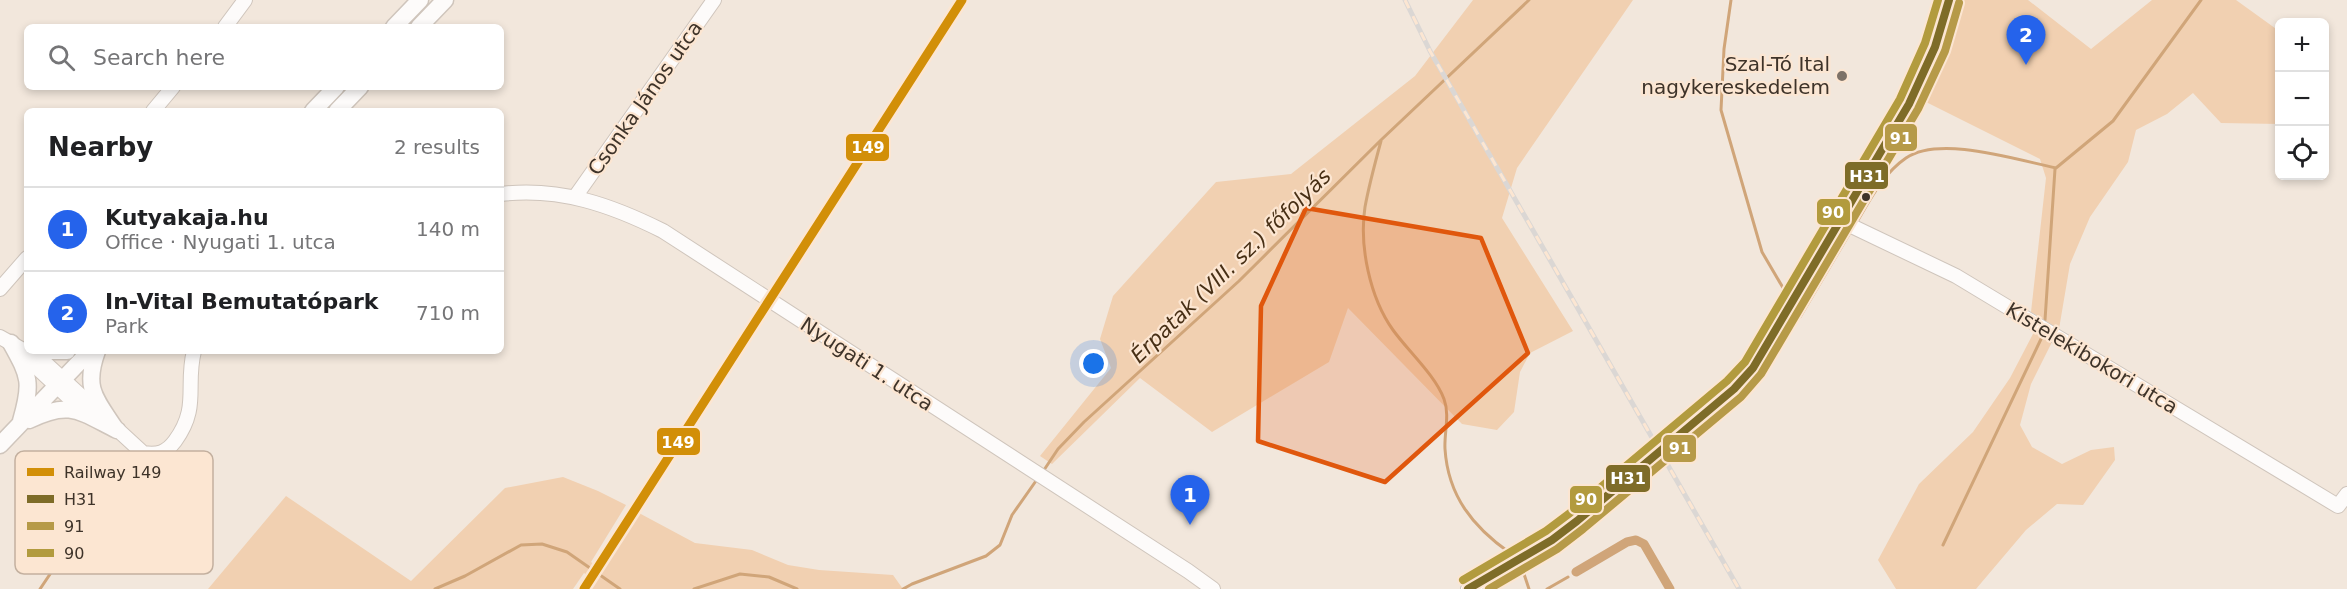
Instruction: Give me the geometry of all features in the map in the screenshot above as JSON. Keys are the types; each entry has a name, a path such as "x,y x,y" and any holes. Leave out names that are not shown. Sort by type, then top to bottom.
{"main road":[{"path":"397,24 420,0"},
{"path":"422,24 445,0"},
{"path":"315,108 333,90"},
{"path":"340,108 357,90"},
{"path":"13,342 27,371 28,387 20,424"},
{"path":"0,445 87,354"},
{"path":"96,354 89,382 98,403 117,430"},
{"path":"20,424 46,411 67,408 81,412 117,430"}],"street":[{"path":"227,24 245,0"},
{"name":"Csonka János utca","path":"575,197 714,0"},
{"path":"1468,589 1560,533 1740,383 1767,347 1909,105 1935,47 1949,0"},
{"path":"156,108 170,90"},
{"name":"Nyugati 1. utca","path":"504,194 537,192 575,197 615,209 663,231 1188,570 1213,589"},
{"name":"Kistelekibokori utca","path":"1841,221 1956,276 2338,506 2347,494"},
{"path":"0,289 24,261"},
{"path":"32,354 43,361 60,383 141,451"},
{"path":"163,451 170,447 184,428 189,415 194,354"}],"highlighted area":[{"path":"1306,208 1481,238 1528,353 1385,482 1258,441 1261,306"}],"shaded area":[{"path":"1473,0 1633,0 1517,168 1502,218 1573,331 1530,353 1520,372 1514,412 1497,430 1462,424 1348,308 1329,362 1212,432 1140,378 1052,464 1040,456 1111,368 1100,339 1113,296 1216,182 1291,174 1415,76"},
{"path":"1957,0 2028,0 2091,49 2152,0 2236,0 2275,28 2275,124 2221,123 2193,93 2167,114 2136,130 2128,162 2090,217 2070,264 2059,329 2031,312 2046,178 2040,159 1924,101 1947,42"},
{"path":"2034,332 2052,342 2031,384 2020,425 2032,447 2062,464 2091,450 2114,447 2115,460 2083,505 2057,504 2026,530 1976,589 1896,589 1878,560 1919,484 1973,432 2010,378"},
{"path":"563,477 626,505 591,562 601,570 639,513 695,543 752,550 788,565 819,570 893,575 903,589 589,589 594,580 584,573 573,589 208,589 286,496 411,581 505,488"}],"waterway":[{"name":"Érpatak (VIII. sz.) főfolyás","path":"1042,473 1058,449 1084,422 1239,281 1381,140 1529,0"},
{"path":"1731,0 1724,49 1721,110 1762,252 1789,298"},
{"path":"1858,220 1891,171 1906,158 1921,151 1938,149 1979,151 2056,168 2113,121 2201,0"},
{"path":"1381,141 1368,190 1364,222 1365,255 1372,287 1393,330 1428,372 1444,399 1447,411 1445,443 1447,466 1457,496 1474,521 1510,553"},
{"path":"2045,320 2055,169"},
{"path":"1797,311 1800,317 1851,231"},
{"path":"1943,545 2041,339"},
{"name":"Érpatak (VIII. sz.) főfolyás","path":"903,589 986,556 1000,545 1012,515 1038,478"},
{"path":"1576,572 1627,542 1636,540 1644,544 1670,589"},
{"name":"Érpatak (VIII. sz.) főfolyás","path":"435,589 465,576 521,545 542,544 567,552 620,589"},
{"path":"1522,568 1529,589"},
{"path":"40,589 50,574"},
{"name":"Érpatak (VIII. sz.) főfolyás","path":"694,589 740,574 769,577 797,589"},
{"path":"1547,589 1568,577"}],"railway":[{"path":"1405,0 1430,51 1739,589"}],"rail line":[{"name":"149","path":"584,589 962,0"}],"transit line":[{"name":"90","path":"1463,580 1546,531 1570,513 1727,381 1745,362 1900,99 1925,43 1938,0"},
{"name":"H31","path":"1468,589 1552,540 1577,521 1734,389 1753,368 1909,104 1935,47 1949,0"},
{"name":"91","path":"1489,589 1557,549 1583,529 1741,397 1761,374 1918,109 1945,51 1959,3"}],"place":[{"name":"In-Vital Bemutatópark","path":"2026,65"},
{"name":"Szal-Tó Ital nagykereskedelem","path":"1842,76"},
{"name":"Kutyakaja.hu","path":"1190,525"}]}
